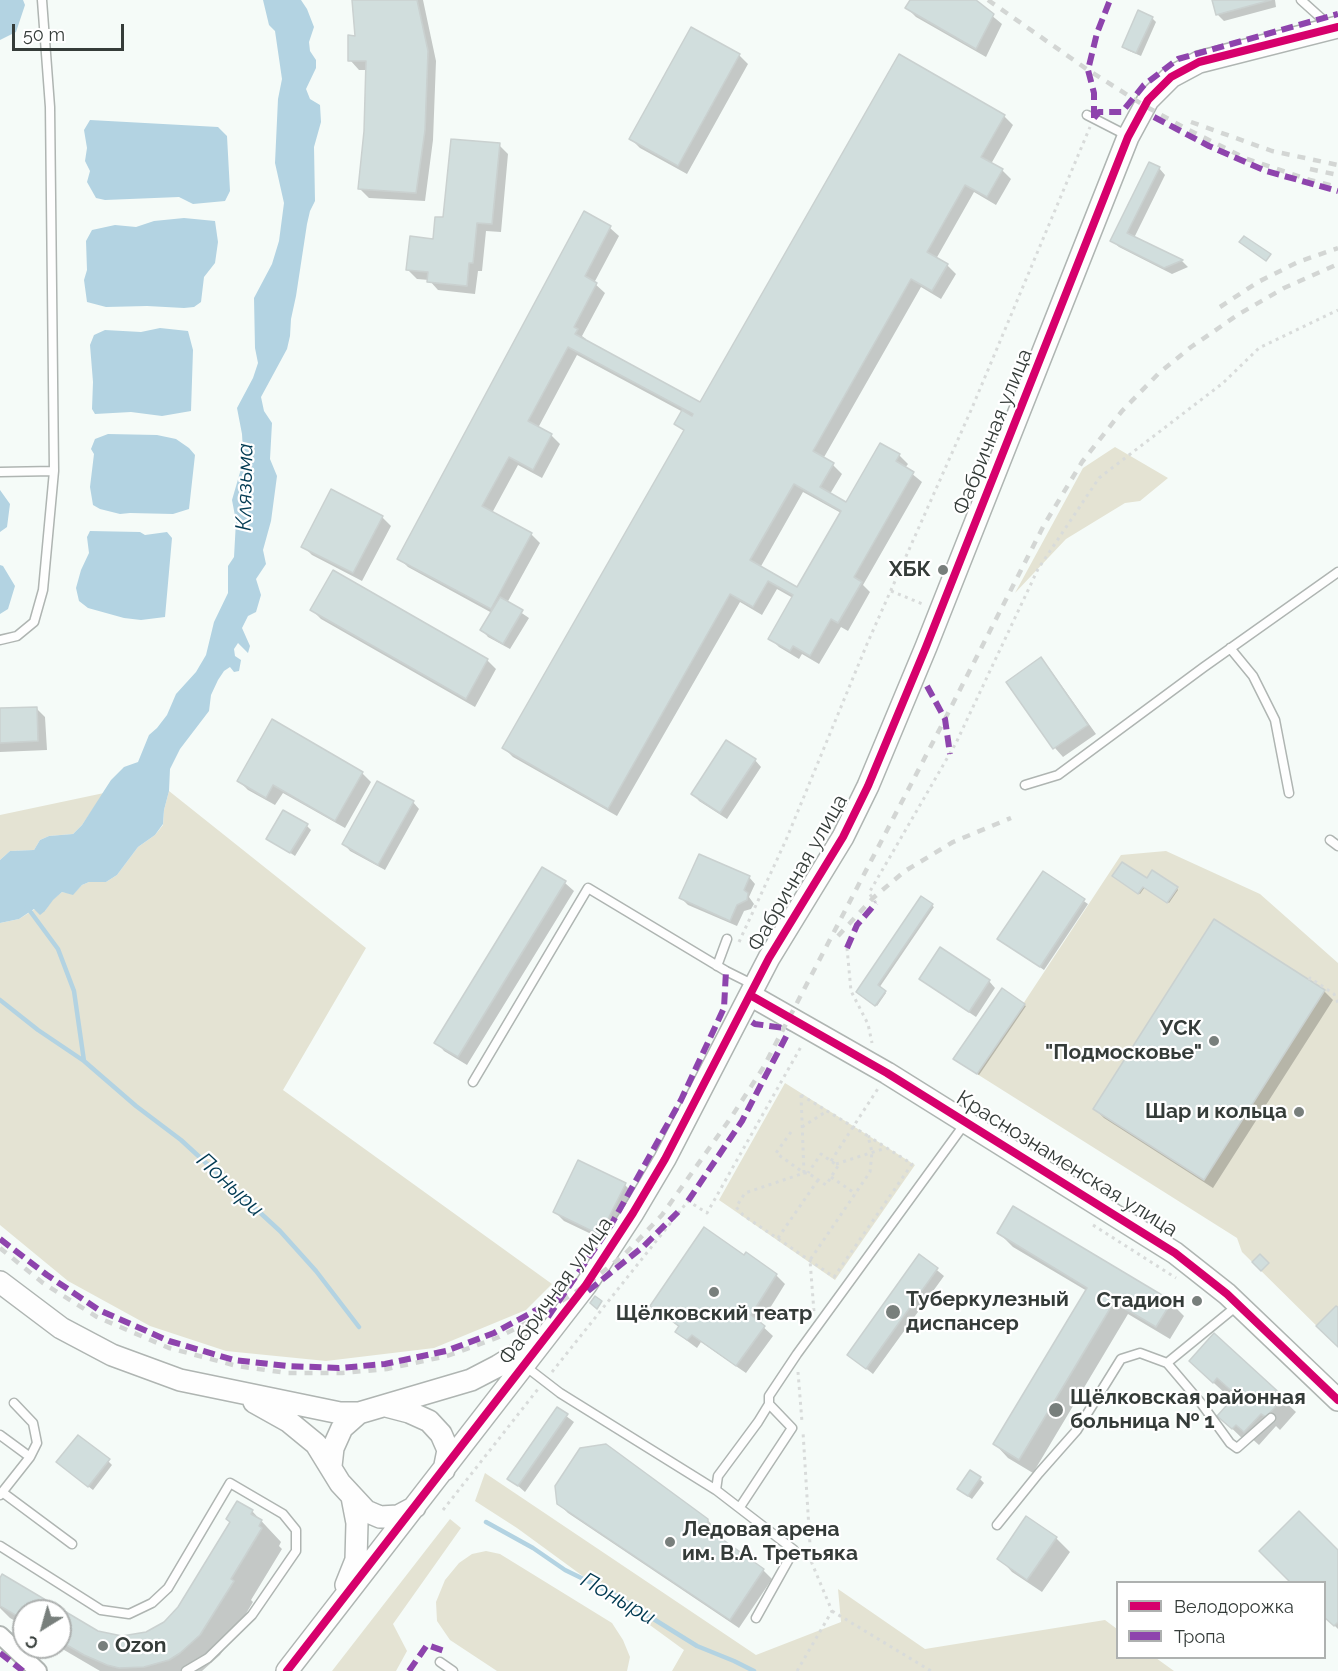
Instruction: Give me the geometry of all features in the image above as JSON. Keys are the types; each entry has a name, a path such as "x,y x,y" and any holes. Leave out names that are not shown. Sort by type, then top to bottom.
{"street":[{"name":"Фабричная улица","path":"287,1671 586,1285 633,1214 693,1107 752,990 784,934 830,862 868,786 955,576 1128,137 1140,113 1155,92 1171,77 1189,66 1332,29"},
{"name":"Краснознаменская улица","path":"752,990 884,1085 966,1121 1175,1253 1238,1305 1338,1400"},
{"path":"0,1282 61,1328 112,1355 180,1380 340,1413 359,1413"},
{"name":"Фабричная улица","path":"359,1413 471,1380 526,1350 552,1331"},
{"name":"Фабричная улица","path":"239,1393 288,1421 316,1444 340,1483 366,1511 380,1517 398,1516 416,1507"},
{"path":"385,1406 409,1412 429,1421 441,1434 448,1450 440,1476"},
{"path":"331,1466 333,1448 342,1428 359,1413"},
{"name":"Фабричная улица","path":"338,1606 356,1560 357,1523 352,1497"},
{"path":"0,1635 38,1671"}],"lane":[{"path":"0,640 17,636 34,622 43,590 54,471 50,107 42,0"},
{"path":"1301,0 1332,29"},
{"path":"1091,117 1128,137"},
{"path":"0,472 54,471"},
{"path":"1025,785 1058,775 1230,648 1338,572"},
{"path":"1230,648 1253,676 1275,720 1289,793"},
{"path":"1330,840 1338,846"},
{"path":"473,1082 588,888 726,971 752,990"},
{"path":"717,966 727,939"},
{"path":"716,1490 718,1476 758,1422 769,1404 769,1396 797,1354 966,1121"},
{"path":"1167,1363 1238,1305"},
{"path":"997,1526 1077,1430 1120,1359 1140,1353 1167,1363 1201,1402 1230,1443 1237,1448 1271,1418"},
{"path":"524,1366 560,1393 716,1490 794,1550 756,1618"},
{"path":"14,1403 33,1424 37,1443 30,1457 1,1494 72,1544"},
{"path":"740,1508 792,1428 769,1404"},
{"path":"0,1435 30,1457"},
{"path":"0,1546 101,1610 129,1614 152,1603 168,1588 230,1483 283,1514 296,1530 296,1551 252,1615 208,1658 186,1671"},
{"path":"440,1662 453,1671"}],"path":[{"path":"726,971 786,840 867,644 972,408 1091,117"},
{"path":"876,903 869,893 956,743 1038,569 1099,478 1223,383 1260,348 1338,310"},
{"path":"891,591 927,606"},
{"path":"847,948 850,991 868,1024 872,1047"},
{"path":"1310,980 1310,978 1334,994 1338,1003"},
{"path":"443,1510 630,1270 688,1201 707,1213 805,1039"},
{"path":"833,1163 853,1128 884,1085"},
{"path":"791,1132 776,1153 806,1173 826,1185 838,1166 821,1154 806,1173 744,1193 735,1207 743,1215 834,1277 912,1164 801,1095 806,1173"},
{"path":"802,1127 828,1111"},
{"path":"814,1317 810,1260 870,1172 872,1152 868,1136"},
{"path":"833,1163 886,1148"},
{"path":"831,1177 856,1194"},
{"path":"778,1239 818,1180"},
{"path":"1086,1221 1177,1279"},
{"path":"797,1354 811,1561 832,1611 931,1671"},
{"path":"797,1671 832,1611"}],"shaded area":[{"path":"1115,447 1168,478 1140,501 1125,503 1066,539 1015,593 1083,468"},
{"path":"169,791 366,948 283,1090 552,1284 526,1310 434,1348 326,1361 226,1351 150,1326 68,1281 0,1225 0,923 19,919 35,909 45,911 52,900 62,892 73,894 82,885 89,882 106,882 117,875 138,847 155,835 163,825"},
{"path":"104,793 73,834 49,836 40,840 34,850 10,851 0,860 0,815"},
{"path":"1166,851 1260,894 1338,963 1338,1347 1242,1252 1237,1238 977,1074 1121,855"},
{"path":"785,1083 915,1165 835,1280 719,1200"},
{"path":"485,1473 756,1655 841,1622 838,1589 925,1649 1105,1620 1116,1628 1116,1659 1157,1659 1174,1671 672,1671 684,1650 517,1528 475,1501"},
{"path":"450,1519 461,1528 393,1624 407,1651 396,1671 332,1671"},
{"path":"486,1551 500,1554 612,1623 630,1657 627,1671 497,1671 450,1640 437,1621 436,1602 445,1580 459,1563 472,1554"}],"water":[{"path":"0,0 23,0 25,5 16,32 0,40"},
{"name":"Клязьма","path":"263,0 301,0 307,9 314,27 309,42 310,51 316,60 316,68 306,89 310,99 320,105 321,122 314,147 315,201 307,224 290,336 287,349 261,397 264,411 272,423 270,459 277,476 271,521 263,550 266,564 256,579 261,595 256,612 248,616 242,628 250,646 248,653 238,643 234,649 235,656 241,660 239,671 234,672 230,667 224,671 211,695 209,711 180,749 170,769 163,824 155,835 138,847 117,875 106,882 89,882 82,885 73,895 62,892 40,915 34,909 19,919 0,923 0,860 10,851 34,850 40,840 49,836 73,834 82,825 111,780 124,767 138,762 149,735 167,715 176,694 196,672 206,655 214,622 228,593 228,566 234,557 236,521 232,500 241,469 243,451 237,408 253,378 258,363 255,348 254,298 272,264 279,241 284,203 275,163 278,99 282,79 275,31 269,25"},
{"path":"90,120 218,127 227,136 230,191 225,201 193,204 179,197 105,200 96,198 87,182 90,171 85,161 87,148 84,130"},
{"path":"184,218 215,221 218,242 215,263 204,277 201,302 194,307 184,308 106,307 87,302 84,280 87,270 86,241 92,230 115,225 136,227 154,221"},
{"path":"160,328 188,331 193,350 191,411 162,416 131,412 95,414 92,409 93,382 90,345 94,335 105,330 141,332"},
{"path":"108,434 157,435 176,439 189,448 195,455 189,509 173,514 120,514 93,505 90,487 94,454 91,449 95,439"},
{"path":"0,490 10,504 7,527 0,532"},
{"path":"90,531 140,532 145,535 167,532 172,538 165,617 141,620 124,618 88,608 79,601 76,588 89,553 87,537"},
{"path":"0,565 3,566 15,586 8,609 0,614"}],"building":[{"path":"352,0 417,0 428,51 425,130 416,193 358,189 364,131 366,61 348,61 348,35 355,36"},
{"path":"910,0 976,0 994,14 976,49 905,8"},
{"path":"1212,0 1271,0 1216,15"},
{"path":"1138,10 1153,17 1136,53 1122,47"},
{"path":"691,27 740,54 678,166 629,139"},
{"path":"899,54 1005,115 981,157 1003,169 987,197 965,185 927,252 948,264 932,291 911,279 813,451 834,463 820,487 846,502 880,443 900,454 896,461 914,472 854,577 862,582 838,623 831,619 810,656 793,646 790,651 768,639 793,595 768,581 753,607 730,594 608,809 502,748 684,430 674,424 682,410 692,416 693,414 568,347 528,421 552,434 533,470 509,457 482,506 532,533 491,609 397,559 584,211 611,226 585,276 597,283 574,327 578,329 575,334 700,402","holes":["794,484 841,511 797,587 750,560"]},
{"path":"451,139 500,143 492,224 477,223 473,263 469,263 467,286 427,282 428,272 406,270 410,236 433,239 435,217 443,217"},
{"path":"1149,162 1160,167 1127,233 1183,260 1164,268 1110,241"},
{"path":"1244,236 1271,254 1266,261 1239,242"},
{"path":"331,489 383,516 353,573 301,547"},
{"path":"333,570 488,659 466,699 310,610"},
{"path":"500,597 523,610 503,644 480,630"},
{"path":"1041,657 1088,725 1053,749 1006,682"},
{"path":"37,707 38,741 0,743 0,708"},
{"path":"272,719 363,772 335,821 273,785 266,798 237,781"},
{"path":"726,740 756,759 720,813 691,794"},
{"path":"377,781 414,801 378,865 342,844"},
{"path":"283,810 308,824 290,853 266,839"},
{"path":"699,854 750,876 744,890 748,893 747,900 737,905 730,921 679,898"},
{"path":"1122,862 1147,878 1152,870 1178,887 1167,903 1143,887 1138,894 1112,876"},
{"path":"542,867 566,881 458,1057 434,1043"},
{"path":"1043,871 1085,899 1040,967 997,939"},
{"path":"921,896 933,904 878,985 886,991 875,1006 856,992"},
{"name":"УСК \"Подмосковье\"","path":"1214,919 1325,990 1204,1180 1093,1109"},
{"path":"940,947 990,980 969,1012 919,979"},
{"path":"1002,988 1025,1004 977,1074 953,1059"},
{"path":"578,1160 626,1183 600,1235 553,1212"},
{"path":"1013,1206 1172,1301 1156,1327 1114,1302 1019,1460 993,1444 1087,1288 997,1233"},
{"name":"Щёлковский театр","path":"704,1227 744,1255 746,1252 777,1274 751,1315 765,1326 736,1366 692,1335 687,1340 675,1332 679,1326 650,1306"},
{"name":"Туберкулезный диспансер","path":"919,1254 938,1268 866,1369 847,1355"},
{"path":"1260,1254 1269,1263 1261,1271 1252,1262"},
{"path":"595,1296 602,1301 597,1309 590,1303"},
{"path":"1336,1306 1338,1307 1338,1347 1316,1326"},
{"path":"1214,1333 1284,1397 1266,1417 1261,1414 1244,1432 1236,1425 1232,1429 1217,1416 1236,1395 1217,1378 1213,1383 1189,1361"},
{"path":"557,1407 568,1414 518,1486 507,1479"},
{"path":"78,1435 110,1459 88,1487 56,1462"},
{"name":"Ледовая арена им. В.А. Третьяка","path":"606,1444 708,1519 708,1529 764,1569 730,1620 557,1504 555,1486 580,1448"},
{"path":"970,1470 981,1477 968,1496 957,1489"},
{"path":"237,1501 253,1510 251,1514 262,1520 259,1526 262,1528 231,1579 234,1581 200,1635 180,1653 169,1660 144,1667 119,1668 107,1665 72,1648 72,1616 98,1631 122,1636 146,1632 164,1622 178,1607 230,1522 226,1519"},
{"path":"1299,1511 1338,1550 1338,1622 1334,1626 1326,1619 1326,1581 1289,1581 1259,1551"},
{"path":"1026,1516 1057,1537 1027,1580 997,1559"},
{"path":"2,1574 44,1599 12,1599 12,1613 0,1606"}],"waterway":[{"name":"Поныри","path":"27,907 58,949 74,991 84,1061 136,1106 181,1140 280,1231 316,1271 359,1327"},
{"name":"Поныри","path":"0,1000 38,1030 84,1061"},
{"name":"Поныри","path":"486,1522 533,1548 565,1570 610,1592 697,1646 754,1671"}],"railway":[{"path":"988,0 1088,70 1183,127 1247,159 1338,187"},
{"path":"1191,122 1272,151 1338,165"},
{"path":"1310,169 1338,175"},
{"path":"1220,307 1258,282 1298,262 1338,248"},
{"path":"0,1248 43,1283 97,1317 169,1348 237,1366 287,1373 342,1373 387,1369 447,1356 499,1337 536,1318 586,1285 624,1255 662,1215 763,1068 1044,525 1082,462 1122,411 1159,373 1191,347 1239,314 1284,288 1338,264"},
{"path":"838,936 873,898 905,871 953,842 1011,818"}],"marked path":[{"path":"1094,118 1094,93 1088,70 1097,33 1110,0"},
{"path":"1094,118 1099,112 1122,112 1144,85 1178,59 1338,14"},
{"path":"1154,117 1209,146 1266,171 1338,191"},
{"path":"927,686 945,719 950,754"},
{"path":"847,948 857,925 876,903"},
{"path":"548,1317 611,1225 681,1100 724,1008 726,971"},
{"path":"752,1022 784,1028"},
{"path":"688,1201 742,1121 789,1031"},
{"path":"588,1291 644,1246 678,1212"},
{"path":"0,1239 47,1275 99,1310 169,1341 234,1360 287,1366 339,1368 385,1364 446,1351 494,1333 562,1296"},
{"path":"409,1671 427,1645 447,1652"},
{"path":"0,1653 23,1671"}],"cycle path":[{"path":"287,1671 586,1285 665,1159 769,958 843,837 868,786 926,647 1128,137 1148,100 1171,77 1199,62 1338,27"},
{"path":"750,995 887,1073 1175,1253 1227,1294 1338,1400"}],"place":[{"name":"ХБК","path":"943,570"},
{"name":"УСК \"Подмосковье\"","path":"1214,1041"},
{"name":"Шар и кольца","path":"1299,1112"},
{"name":"Щёлковский театр","path":"714,1292"},
{"name":"Стадион","path":"1197,1301"},
{"name":"Туберкулезный диспансер","path":"893,1312"},
{"name":"Щёлковская районная больница № 1","path":"1056,1410"},
{"name":"Ледовая арена им. В.А. Третьяка","path":"670,1542"},
{"name":"Ozon","path":"103,1646"}]}
